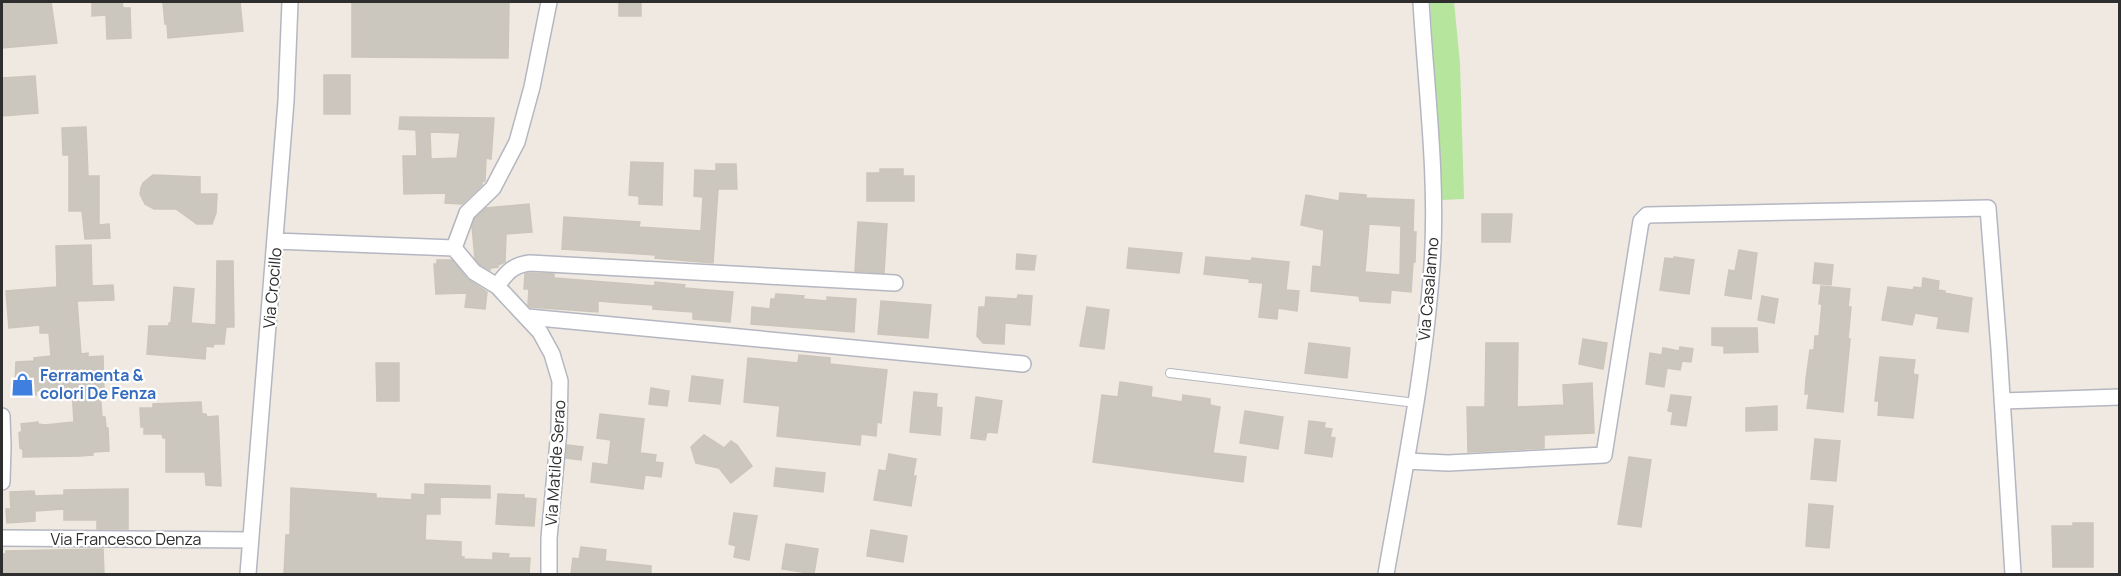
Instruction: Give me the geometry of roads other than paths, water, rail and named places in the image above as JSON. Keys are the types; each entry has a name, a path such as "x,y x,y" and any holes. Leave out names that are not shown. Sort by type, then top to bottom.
{"street":[{"name":"Via Crocillo","path":"248,574 286,101 290,2"},
{"path":"275,241 454,248 466,213 493,188 517,142 532,87 549,2"},
{"name":"Via Casalanno","path":"1386,574 1416,403 1432,265 1434,195 1421,2"},
{"path":"1406,461 1448,463 1604,455 1641,221 1647,215 1988,208 2013,574"},
{"name":"Via Matilde Serao","path":"454,248 474,272 497,286 540,332 552,354 560,381 559,440 549,538 549,574"},
{"path":"497,286 510,269 518,264 530,263 896,283"},
{"path":"528,317 1023,364"},
{"path":"2002,401 2120,397"},
{"path":"2,416 2,482"},
{"name":"Via Francesco Denza","path":"2,538 251,540"}],"lane":[{"path":"1170,373 1416,403"}],"place":[{"name":"Ferramenta & colori De Fenza","path":"22,384"}]}
